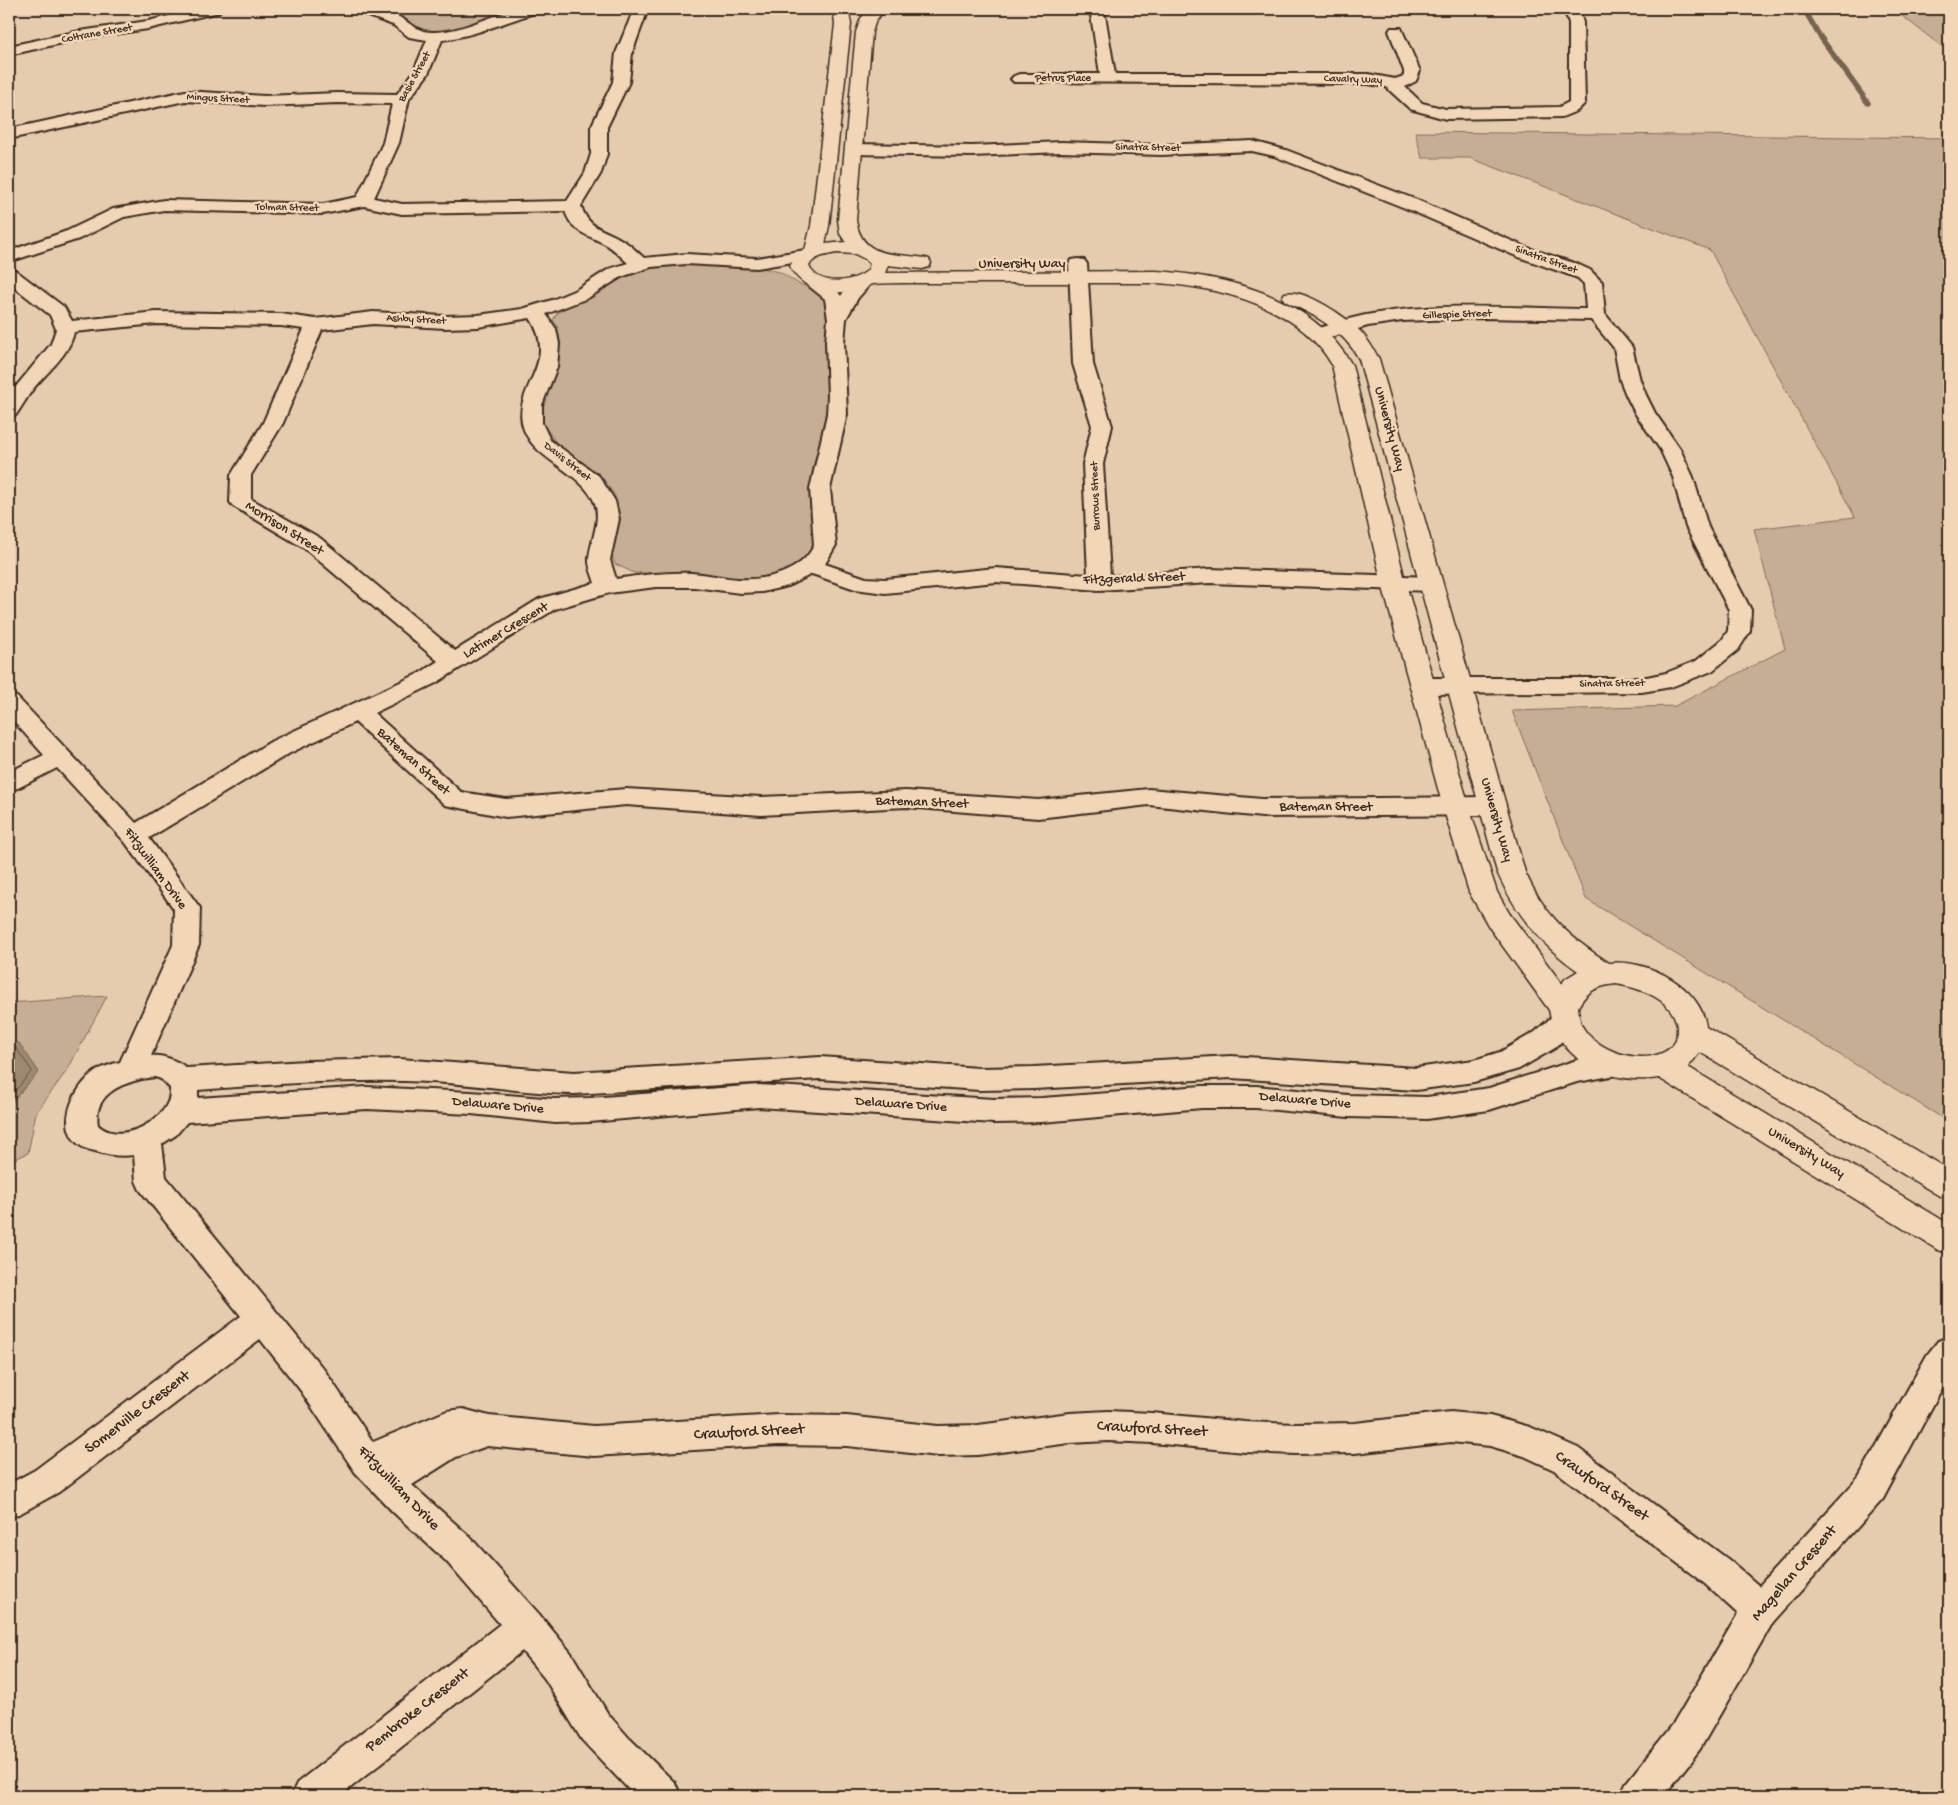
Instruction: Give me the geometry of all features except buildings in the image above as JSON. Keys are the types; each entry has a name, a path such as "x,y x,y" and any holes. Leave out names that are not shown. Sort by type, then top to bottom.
{"street":[{"name":"Coltrane Street","path":"9,52 80,35 148,25 214,9"},
{"path":"368,9 373,13 395,20 414,34 436,37 463,33 492,21 532,9"},
{"path":"640,264 618,244 591,233 577,222 572,206 593,173 598,154 599,127 621,82 624,53 641,9"},
{"path":"809,280 801,272 800,264 812,253 819,230 843,24 841,9 857,12 879,10"},
{"path":"1097,9 1108,79"},
{"name":"Cavalry Way","path":"1108,79 1368,79 1396,85 1408,101 1416,106 1446,114 1562,112 1577,103 1576,23 1574,15 1566,9"},
{"path":"867,280 878,268 879,264 851,237 847,225 864,32 867,20 879,10"},
{"path":"1396,31 1412,71 1411,78 1396,85"},
{"name":"Basie Street","path":"364,201 391,143 401,99 423,68 436,37"},
{"name":"Petrus Place","path":"1019,80 1108,79"},
{"name":"Mingus Street","path":"9,134 185,96 265,102 337,98 401,99"},
{"name":"Sinatra Street","path":"854,150 972,150 1061,147 1161,150 1252,146 1305,161 1360,186 1411,204 1522,252 1584,274 1593,282 1596,316 1623,347 1630,380 1636,395 1645,413 1670,449 1683,477 1697,527 1730,586 1740,610 1739,631 1730,645 1704,666 1671,680 1642,685 1423,686"},
{"path":"829,149 854,150"},
{"name":"Tolman Street","path":"9,257 73,235 119,213 164,205 323,209 364,201 402,209 572,206"},
{"name":"University Way","path":"812,253 837,247 914,263 1078,271 1202,282 1245,294 1284,311 1320,334 1334,349 1342,365 1394,584 1456,806 1483,892 1564,1014"},
{"name":"Ashby Street","path":"65,327 156,318 281,320 315,325 366,318 445,322 478,321 535,311 574,298 616,273 640,264 674,260 757,263 784,260 812,253"},
{"name":"Ashby Street","path":"757,263 809,280"},
{"name":"University Way","path":"809,280 829,286 842,286 867,280 910,277 1078,271 1171,264 1225,272 1269,286 1329,316 1344,327 1364,348 1370,359 1492,806 1511,872 1520,895 1542,926 1566,949 1602,973"},
{"name":"Burrows Street","path":"1078,271 1082,316 1083,364 1102,426 1093,464 1099,583"},
{"path":"9,274 57,311 65,327 64,337 57,348 36,373 9,411"},
{"name":"Latimer Crescent","path":"134,836 281,747 428,678 547,604 607,587 668,580 755,586 780,582 810,566 820,556 825,545 820,489 837,414 838,391 835,342 837,319 833,297 809,280"},
{"name":"Latimer Crescent","path":"837,319 850,296 867,280"},
{"name":"Davis Street","path":"535,311 549,333 550,344 547,367 532,405 532,423 542,443 592,480 605,501 607,525 599,560 607,587"},
{"name":"Gillespie Street","path":"1320,334 1373,320 1402,316 1483,313 1596,316"},
{"name":"Morrison Street","path":"315,325 273,423 241,475 240,502 312,544 453,662"},
{"name":"Fitzgerald Street","path":"810,566 862,584 885,586 996,575 1099,583 1210,576 1431,584"},
{"name":"Fitzwilliam Drive","path":"9,702 134,836 187,908 186,944 131,1068"},
{"name":"Bateman Street","path":"356,712 454,799 506,808 626,798 761,806 906,799 1038,809 1149,797 1262,808 1492,806"},
{"path":"9,782 60,757"},
{"path":"1602,973 1638,976 1656,983 1671,993 1682,1006 1690,1019 1692,1033 1690,1044 1684,1053 1663,1066 1634,1069 1600,1058 1584,1048 1572,1035 1564,1014 1567,994 1587,977 1602,973"},
{"name":"Delaware Drive","path":"181,1080 370,1070 432,1072 539,1082 574,1083 820,1068 980,1079 1034,1078 1231,1067 1416,1079 1474,1071 1508,1061 1545,1040 1564,1014"},
{"path":"1692,1033 1949,1186"},
{"name":"Delaware Drive","path":"180,1111 367,1098 471,1103 555,1111 590,1110 759,1096 994,1111 1042,1110 1202,1097 1256,1097 1348,1106 1427,1108 1489,1099 1577,1071 1618,1065"},
{"path":"156,1066 171,1071 181,1080 185,1092 180,1111 170,1124 146,1139 121,1145 98,1141 87,1133 82,1122 83,1107 90,1094 103,1082 131,1068 156,1066"},
{"name":"University Way","path":"1663,1066 1949,1240"},
{"name":"Fitzwilliam Drive","path":"146,1139 151,1182 263,1318 312,1381 377,1472 458,1548 526,1626 567,1679 595,1727 615,1750 662,1796"},
{"name":"Somerville Crescent","path":"9,1502 47,1481 263,1318"},
{"name":"Magellan Crescent","path":"1639,1796 1687,1736 1760,1610 1871,1488 1938,1365 1949,1351"},
{"name":"Crawford Street","path":"377,1472 460,1439 489,1431 594,1441 760,1430 806,1430 846,1431 938,1441 978,1440 1070,1428 1108,1426 1152,1428 1245,1437 1296,1439 1354,1438 1450,1427 1490,1430 1530,1442 1566,1459 1717,1572 1760,1610"},
{"name":"Pembroke Crescent","path":"310,1796 526,1626"}],"shaded area":[{"path":"377,9 523,9 482,20 461,30 427,33 415,28 402,18"},
{"path":"1893,9 1949,9 1949,52"},
{"path":"1415,132 1949,138 1949,1122 1586,899 1512,711 1675,706 1785,649 1754,529 1855,517 1710,250 1470,158 1422,158"},
{"path":"694,264 758,267 780,272 799,284 821,292 829,304 825,351 829,392 828,406 813,467 809,496 814,542 808,555 787,571 748,579 688,573 634,573 615,564 612,556 618,521 615,496 602,477 557,444 543,424 541,415 542,404 559,359 560,341 557,326 553,320 557,313 619,278 640,269 663,265"},
{"path":"107,996 68,1069 36,1113 28,1153 9,1162 9,1003"}],"water":[{"path":"9,1041 19,1043 39,1072 9,1105"}],"waterway":[{"path":"1804,9 1819,35 1868,103"}]}
